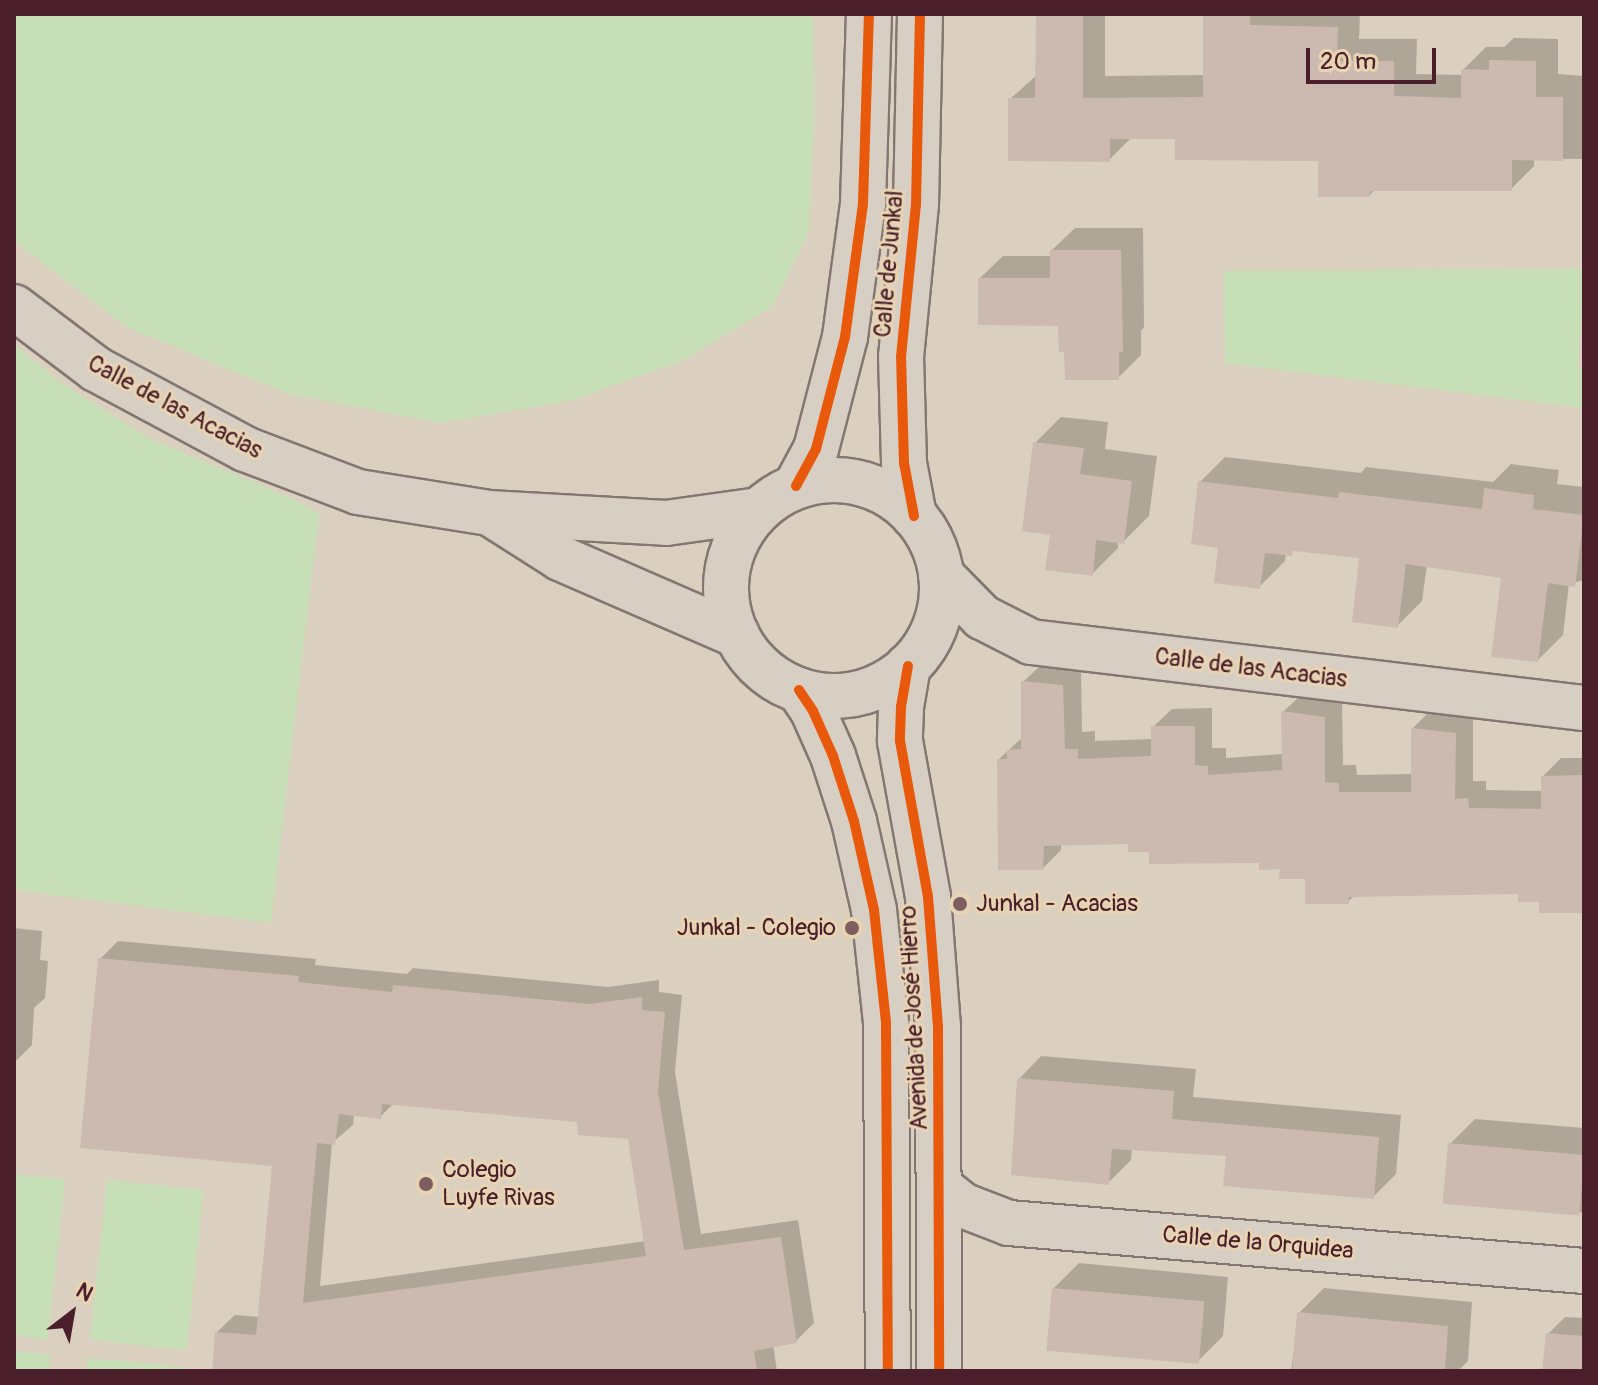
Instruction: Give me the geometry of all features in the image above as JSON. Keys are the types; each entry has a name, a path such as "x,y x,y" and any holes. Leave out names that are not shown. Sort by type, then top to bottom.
{"street":[{"name":"Calle de Junkal","path":"796,486 816,449 845,337 863,203 869,14"},
{"name":"Calle de Junkal","path":"914,516 904,463 901,357 916,205 920,14"},
{"name":"Calle de las Acacias","path":"14,307 96,369 245,449 358,492 489,513 666,523 759,510"},
{"path":"821,480 847,481 883,493 914,516 936,554 941,575 941,600 935,625 908,666 868,690 845,695 799,690 774,678 753,659 737,635 729,614 727,569 744,527 759,510 796,486 821,480"},
{"name":"Calle de las Acacias","path":"489,513 560,558 737,635"},
{"name":"Calle de las Acacias","path":"941,575 982,617 1031,642 1584,708"},
{"name":"Avenida de José Hierro","path":"908,666 901,707 900,741 928,897 938,1027 939,1371"},
{"name":"Avenida de José Hierro","path":"799,690 833,756 854,821 874,910 886,1022 888,1371"},
{"name":"Calle de la Orquidea","path":"940,1187 962,1205 1009,1223 1584,1271"}],"green space":[{"path":"14,14 813,14 814,123 809,230 773,306 682,361 570,401 441,423 289,394 128,328 14,241"},
{"path":"1584,269 1578,367 1584,368 1584,408 1225,363 1224,271"},
{"path":"14,344 57,380 148,438 291,498 319,513 271,923 14,890"},
{"path":"14,1174 65,1179 48,1339 14,1336"},
{"path":"107,1180 203,1190 187,1350 90,1340"},
{"path":"14,1351 51,1355 49,1371 14,1371"},
{"path":"88,1358 184,1367 184,1371 86,1371"}],"building":[{"path":"1036,14 1083,14 1083,98 1203,97 1203,14 1250,14 1250,25 1338,27 1337,61 1394,61 1394,96 1461,98 1461,69 1489,70 1489,60 1536,61 1536,97 1563,97 1563,161 1512,160 1512,191 1370,191 1370,197 1318,197 1318,161 1175,160 1175,139 1110,139 1110,162 1008,161 1008,98 1035,98"},
{"path":"1050,250 1121,250 1123,352 1119,352 1119,380 1065,380 1064,352 1059,352 1058,326 978,325 978,278 1050,278"},
{"path":"1033,442 1084,448 1080,474 1132,481 1124,544 1096,540 1093,576 1045,570 1050,535 1022,531"},
{"path":"1198,481 1338,498 1339,492 1482,509 1484,488 1534,495 1533,509 1584,515 1575,587 1548,583 1538,662 1491,657 1501,578 1406,564 1398,628 1352,622 1359,558 1293,551 1292,556 1265,553 1260,589 1214,583 1218,548 1191,544"},
{"path":"1021,681 1063,685 1065,749 1078,749 1078,759 1151,756 1151,726 1195,726 1195,765 1208,766 1208,775 1282,770 1281,711 1325,717 1325,782 1339,783 1339,792 1411,792 1411,728 1456,733 1455,799 1468,798 1469,808 1541,809 1541,776 1584,775 1584,913 1539,913 1539,902 1518,902 1518,894 1349,897 1349,904 1305,904 1305,879 1279,879 1280,869 1259,870 1259,863 1149,864 1149,852 1128,852 1128,844 1044,846 1043,870 998,870 997,759 1007,759 1007,750 1021,749"},
{"path":"98,958 299,976 298,982 392,992 393,985 589,1004 642,997 642,1010 665,1012 658,1091 684,1250 781,1237 797,1343 754,1351 757,1371 212,1371 215,1332 256,1335 272,1166 80,1148","holes":["382,1104 577,1122 578,1135 628,1139 646,1256 303,1303 317,1143 335,1145 339,1114 381,1119"]},
{"path":"1017,1078 1174,1091 1172,1119 1379,1137 1374,1199 1223,1186 1226,1156 1112,1149 1109,1185 1011,1175"},
{"path":"1448,1143 1584,1155 1579,1216 1443,1204"},
{"path":"1052,1288 1204,1301 1199,1364 1047,1351"},
{"path":"1297,1312 1448,1326 1445,1371 1292,1371"},
{"path":"1546,1333 1584,1336 1584,1371 1542,1371"}],"cycle path":[{"path":"796,486 816,449 845,337 863,203 869,14"},
{"path":"914,516 904,463 901,357 916,205 920,14"},
{"path":"908,666 901,707 900,741 928,897 938,1027 939,1371"},
{"path":"799,690 813,711 833,756 854,821 874,910 886,1022 888,1371"}],"place":[{"name":"Junkal - Acacias","path":"960,904"},
{"name":"Junkal - Colegio","path":"852,928"},
{"name":"Colegio Luyfe Rivas","path":"426,1184"}]}
